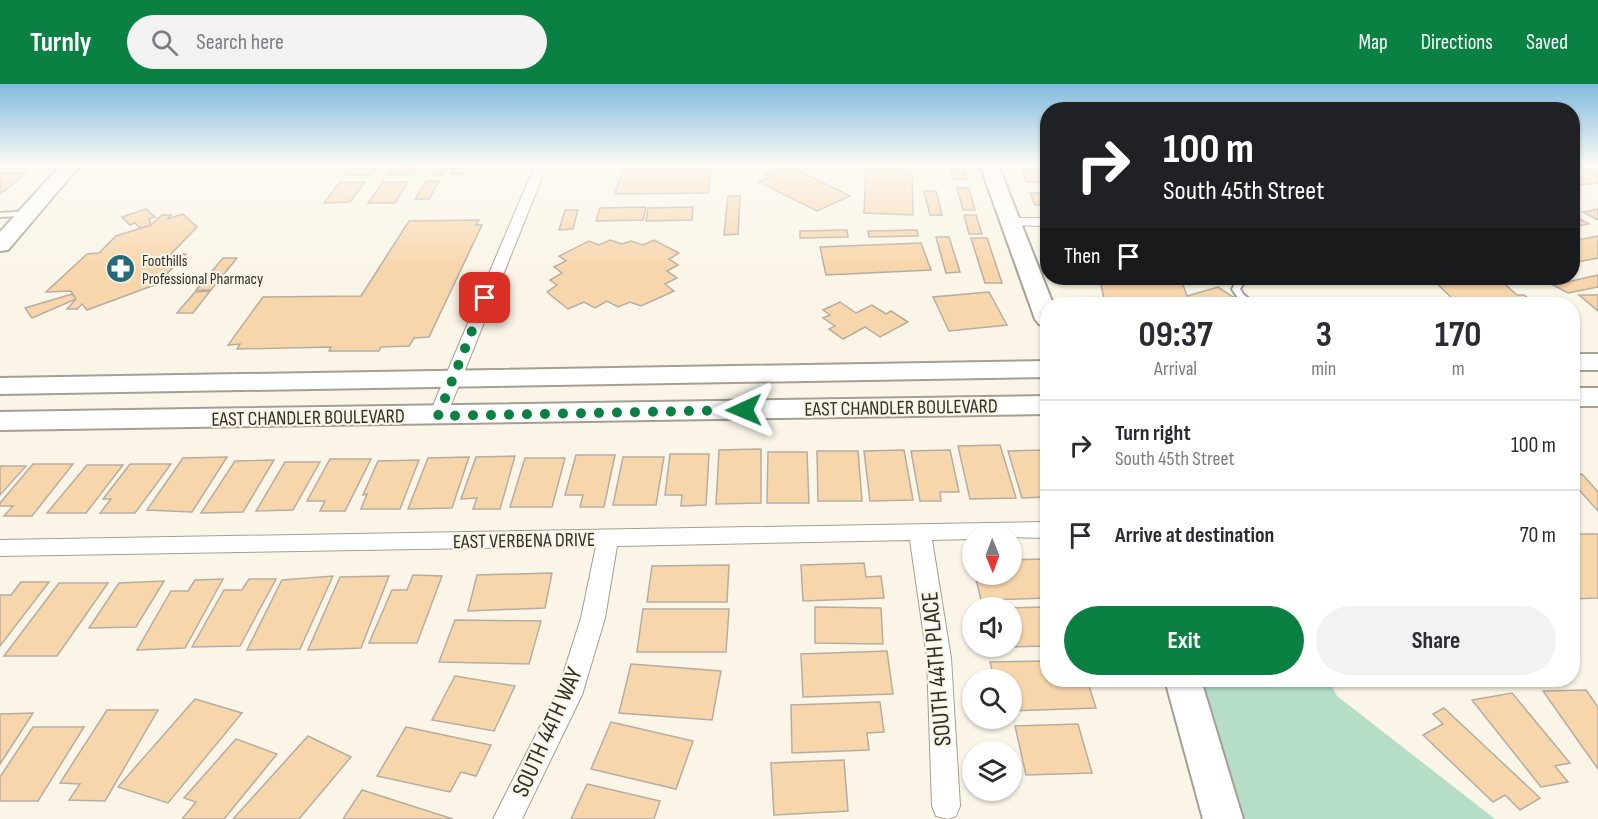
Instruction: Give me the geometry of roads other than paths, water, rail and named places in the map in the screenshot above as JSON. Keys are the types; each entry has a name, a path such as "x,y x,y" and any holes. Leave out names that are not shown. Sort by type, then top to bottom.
{"main road":[{"path":"0,245 42,199"},
{"path":"1002,199 1040,300"},
{"path":"1580,362 1598,362"},
{"name":"EAST CHANDLER BOULEVARD","path":"0,386 1040,369"},
{"path":"1580,397 1598,397"},
{"name":"EAST CHANDLER BOULEVARD","path":"0,421 1040,405"},
{"path":"1185,687 1223,819"}],"street":[{"path":"438,416 527,199"},
{"path":"1011,222 1040,222"},
{"name":"EAST VERBENA DRIVE","path":"0,548 1040,530"},
{"name":"SOUTH 44TH PLACE","path":"920,532 939,658 946,806"},
{"name":"SOUTH 44TH WAY","path":"507,819 569,694 593,618 608,538"}],"lane":[{"path":"0,215 30,213"}],"place":[{"name":"Foothills Professional Pharmacy","path":"121,269"}]}
